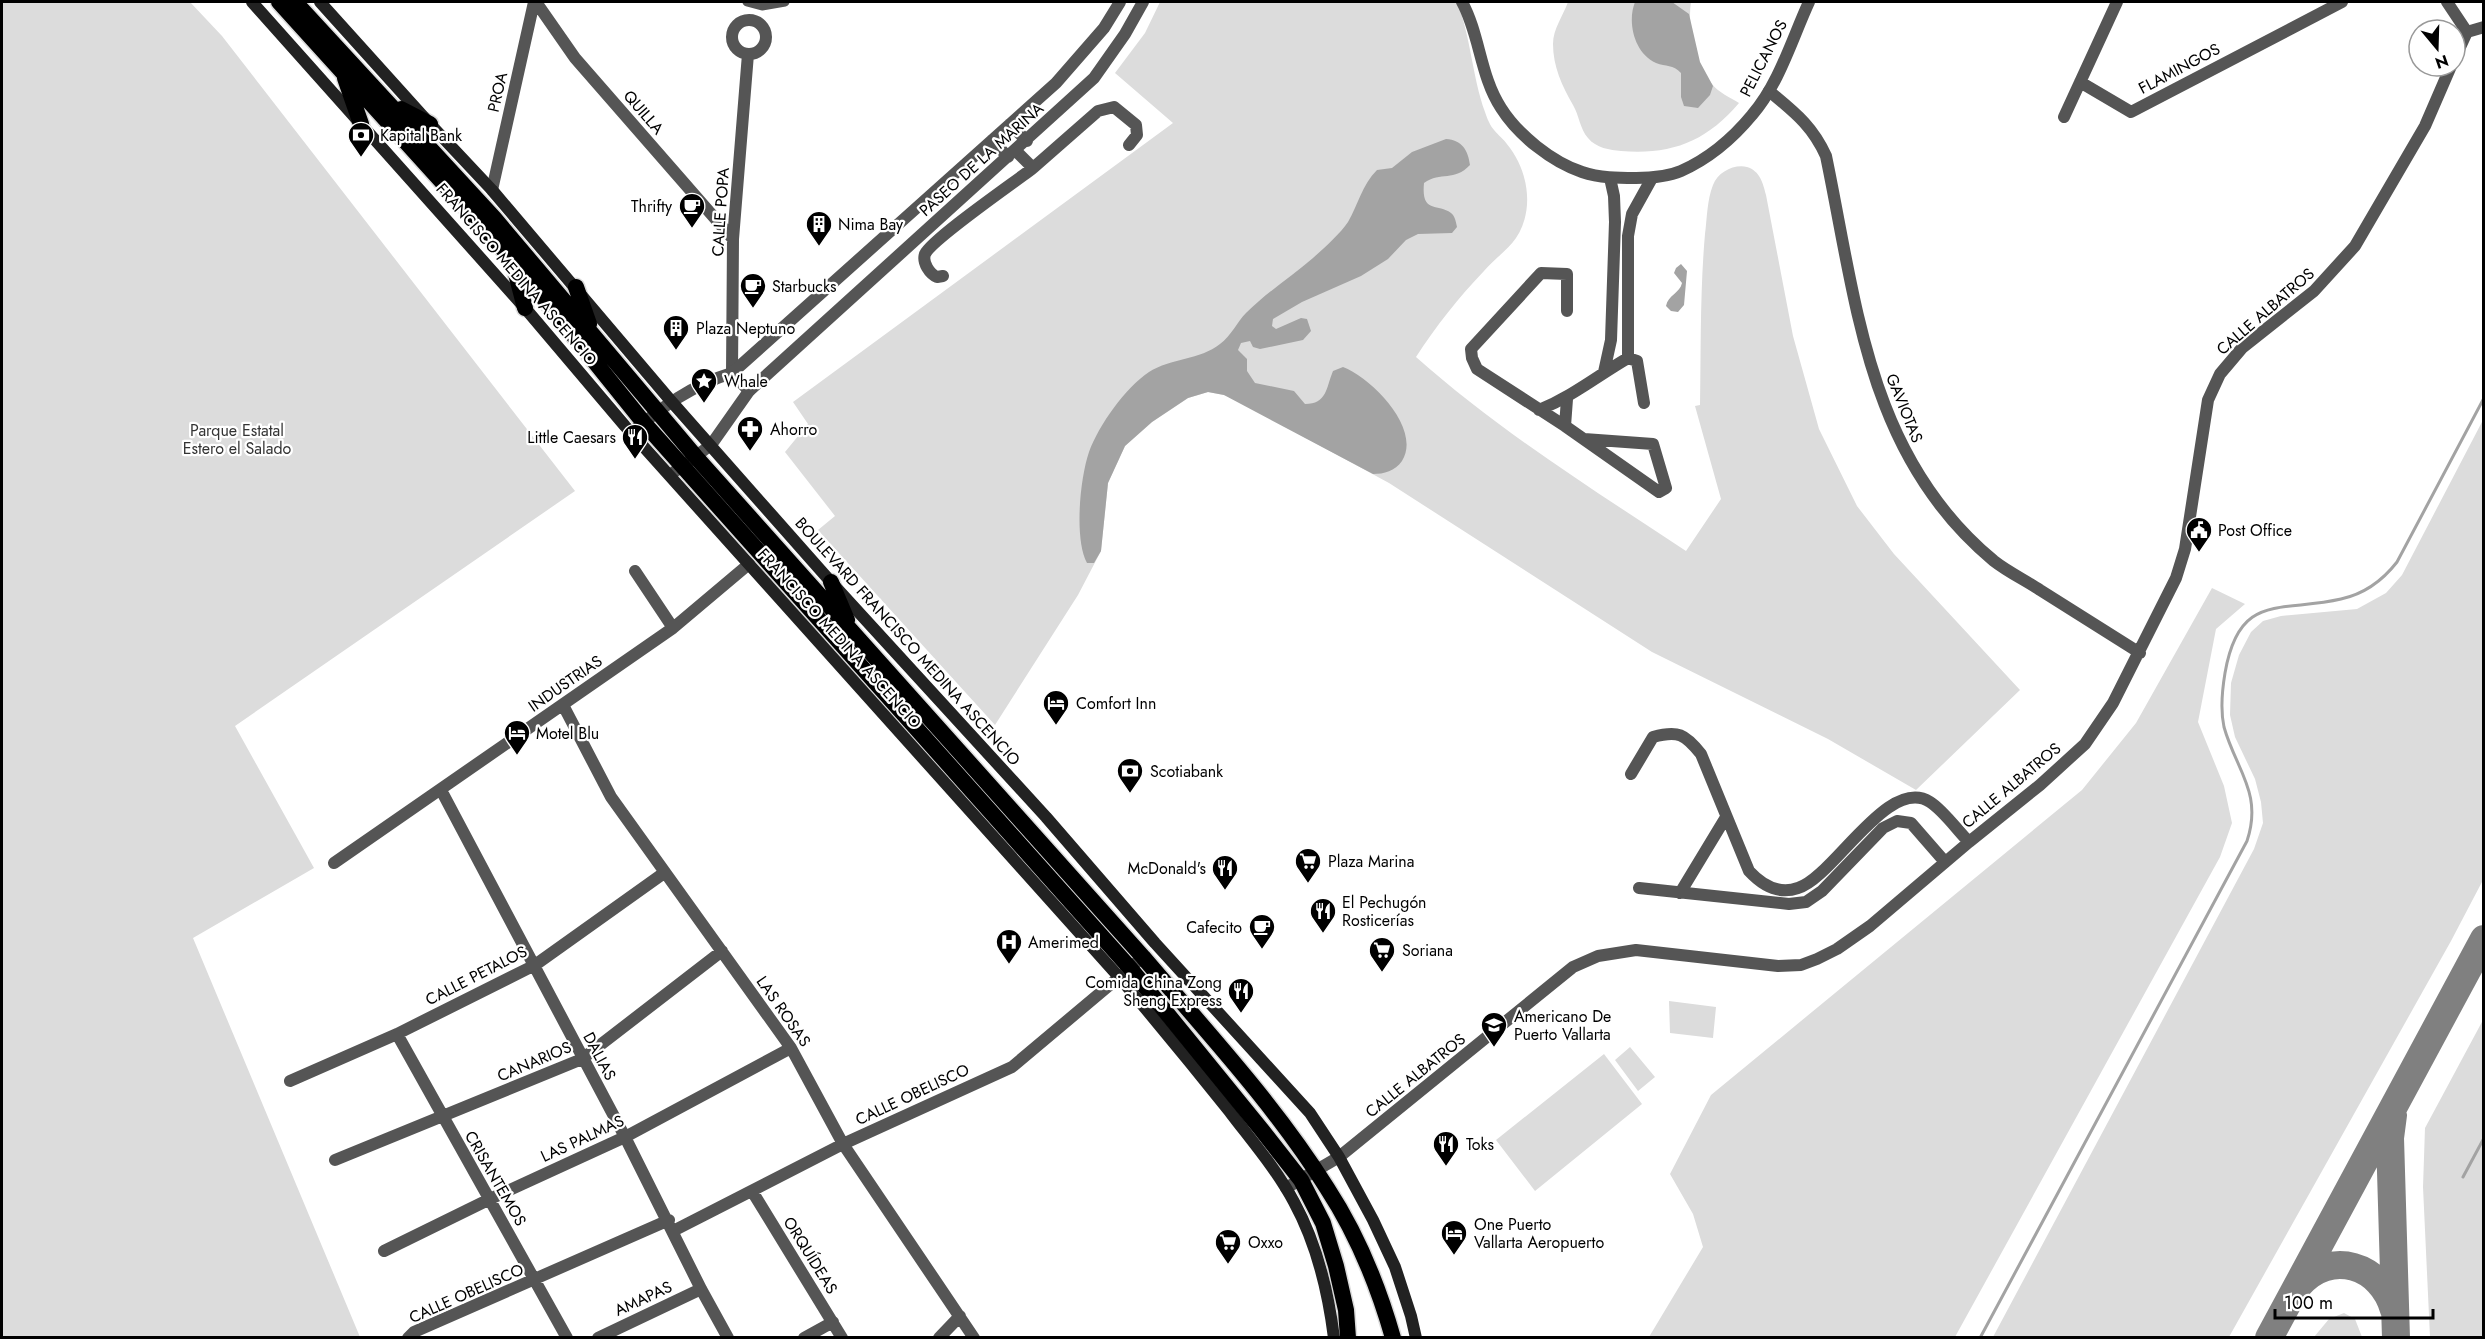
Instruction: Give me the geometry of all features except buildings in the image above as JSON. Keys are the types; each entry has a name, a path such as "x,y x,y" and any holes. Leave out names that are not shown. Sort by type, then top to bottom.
{"highway":[{"name":"FRANCISCO MEDINA ASCENCIO","path":"279,2 512,259 638,428 682,466 854,634 1143,957 1288,1131 1301,1180 1323,1223 1336,1266 1346,1310 1348,1338"},
{"name":"FRANCISCO MEDINA ASCENCIO","path":"295,2 494,218 657,412 682,466 1125,973 1301,1180 1327,1188 1367,1263 1393,1338"},
{"path":"342,72 361,124"},
{"path":"390,103 430,124"},
{"path":"512,259 525,308"},
{"path":"576,287 592,334"},
{"path":"831,582 854,634"}],"main road":[{"name":"FRANCISCO MEDINA ASCENCIO","path":"252,2 525,308 638,428"},
{"name":"BOULEVARD FRANCISCO MEDINA ASCENCIO","path":"321,2 492,190 671,401 831,582 1046,817 1142,929 1310,1113 1339,1157 1365,1204 1395,1267 1416,1338"},
{"name":"FRANCISCO MEDINA ASCENCIO","path":"682,466 749,564 1125,973"},
{"name":"FRANCISCO MEDINA ASCENCIO","path":"1301,1180 1311,1240 1328,1294 1334,1338"}],"street":[{"name":"PROA","path":"492,190 535,2"},
{"name":"QUILLA","path":"535,2 575,58 733,239"},
{"path":"747,2 762,6 785,2"},
{"name":"PASEO DE LA MARINA","path":"638,428 671,401 709,380 732,373 1010,124 1078,59 1104,28 1120,2"},
{"name":"PASEO DE LA MARINA","path":"682,466 711,445 749,391 1094,78 1125,34 1143,2"},
{"name":"PELICANOS","path":"1462,2 1491,88 1501,108 1537,145 1566,165 1584,173 1610,178 1652,178 1679,172 1701,160 1730,138 1753,114 1769,91 1809,2"},
{"path":"2064,117 2117,2"},
{"name":"FLAMINGOS","path":"2080,82 2131,112 2342,2"},
{"path":"2447,2 2458,18"},
{"path":"2467,32 2484,27"},
{"name":"CALLE POPA","path":"732,373 733,239 748,54"},
{"name":"CALLE ALBATROS","path":"1301,1180 1339,1157 1573,967 1598,956 1636,950 1757,965 1801,965 1837,949 1870,926 2040,785 2085,744 2113,703 2176,578 2182,559 2208,399 2220,374 2242,348 2314,291 2336,270 2355,246 2425,126 2446,78"},
{"name":"GAVIOTAS","path":"1769,91 1807,123 1817,136 1826,156 1867,351 1882,403 1901,447 1944,513 1995,561 2140,653"},
{"path":"943,276 938,277 929,270 924,261 926,253 943,236 1033,168 1098,111 1114,107 1136,125 1137,135 1129,145"},
{"path":"1010,124 1027,141"},
{"path":"992,140 1033,168"},
{"path":"1604,372 1611,340 1615,212 1610,178"},
{"path":"1628,358 1628,237 1632,214 1652,178"},
{"path":"1615,212 1632,214"},
{"path":"1567,311 1567,274 1541,273 1472,349 1472,358 1477,369 1565,426 1584,440 1659,492 1666,488 1653,444 1584,440"},
{"path":"1611,340 1628,342"},
{"path":"1539,410 1567,399 1628,358 1637,361 1644,404"},
{"path":"732,373 749,391"},
{"path":"1565,426 1567,399"},
{"name":"INDUSTRIAS","path":"334,862 673,628 749,564"},
{"path":"635,571 673,628"},
{"name":"LAS ROSAS","path":"563,705 611,797 791,1048 843,1144 974,1338"},
{"path":"1631,774 1653,737 1671,732 1688,738 1701,754 1749,871 1760,883 1773,889 1798,888 1814,878 1892,803 1915,797 1930,801 1969,842"},
{"name":"DALIAS","path":"441,790 535,965 728,1338"},
{"path":"1884,811 1890,824"},
{"path":"1680,893 1726,817"},
{"path":"1639,888 1789,904 1806,902 1822,891 1883,828 1897,821 1911,823 1945,862"},
{"name":"CALLE PETALOS","path":"290,1081 397,1034 535,965 664,873"},
{"path":"1814,878 1822,891"},
{"path":"1770,902 1773,889"},
{"name":"CANARIOS","path":"335,1160 582,1059 722,951"},
{"name":"CALLE OBELISCO","path":"408,1338 414,1332 536,1279 671,1226 752,1191 843,1144 1012,1067 1143,957"},
{"name":"CRISANTEMOS","path":"397,1034 567,1338"},
{"name":"LAS PALMAS","path":"384,1251 625,1137 791,1048"},
{"name":"ORQUÍDEAS","path":"752,1191 842,1338"},
{"name":"AMAPAS","path":"598,1338 701,1289"},
{"path":"939,1338 960,1316"},
{"path":"804,1338 833,1322"}],"green space":[{"name":"Parque Estatal Estero el Salado","path":"2,2 190,2 222,36 575,491 235,726 314,868 193,938 360,1337 2,1337"},
{"path":"1160,2 1457,2 1485,112 1490,125 1510,148 1521,169 1527,193 1527,205 1522,227 1516,238 1457,301 1416,357 1514,435 1686,551 1721,499 1695,406 1700,405 1702,277 1708,203 1715,180 1723,173 1742,166 1755,171 1766,195 1793,336 1819,429 1857,506 1894,554 2020,690 1916,790 1828,739 1652,652 1389,483 1238,401 1208,392 1188,398 1152,422 1125,446 1108,483 1101,551 1078,595 995,725 818,530 835,516 785,452 808,424 793,402 1173,123 1115,73 1145,33"},
{"path":"1568,2 1691,2 1691,34 1701,66 1715,87 1739,103 1714,128 1672,148 1639,152 1608,149 1595,144 1583,130 1556,68 1553,44 1555,33"},
{"path":"2483,420 2483,880 2451,941 2229,1337 1993,1337 2254,849 2263,823 2261,802 2255,779 2235,737 2230,715 2231,683 2239,655 2251,632 2263,621 2281,616 2357,609 2386,593 2402,575"},
{"path":"2212,588 2245,604 2216,629 2198,722 2224,786 2232,823 2220,857 1955,1337 1649,1337 1703,1247 1693,1214 1670,1174 1711,1095 2082,790 2136,723"},
{"path":"1669,1001 1716,1007 1713,1038 1670,1033"},
{"path":"2483,1020 2483,1337 2430,1337 2423,1187 2425,1128"},
{"path":"1630,1047 1655,1077 1638,1091 1615,1060"},
{"path":"1604,1054 1642,1104 1535,1191 1496,1140"},
{"path":"2344,1313 2355,1319 2362,1337 2314,1337 2329,1319"}],"shaded area":[{"path":"1635,2 1672,2 1689,14 1700,62 1713,86 1710,95 1698,108 1684,106 1681,97 1681,73 1675,68 1656,63 1642,52 1632,27"},
{"path":"1446,139 1456,141 1463,147 1470,165 1453,175 1430,179 1424,183 1424,193 1425,199 1431,206 1451,213 1457,227 1452,233 1418,234 1406,240 1388,259 1361,276 1302,302 1273,319 1272,326 1276,329 1301,318 1307,319 1311,331 1303,340 1260,349 1253,347 1250,341 1241,343 1238,350 1247,359 1247,371 1255,383 1294,391 1305,404 1322,398 1333,371 1343,367 1355,373 1380,393 1400,420 1405,434 1406,448 1402,461 1389,471 1373,474 1224,395 1208,392 1188,398 1152,422 1125,446 1108,483 1101,551 1094,563 1087,563 1083,552 1080,524 1083,477 1093,441 1122,397 1140,379 1158,367 1204,353 1220,344 1254,305 1332,241 1348,222 1368,182 1377,170 1392,168 1412,152"},
{"path":"1681,264 1687,271 1684,305 1678,312 1671,311 1666,306 1681,286 1682,283 1674,273"}],"waterway":[{"path":"1980,1338 2247,841 2252,809 2250,795 2224,727 2222,707 2225,673 2240,629 2252,618 2265,611 2349,597 2365,590 2386,575 2397,562 2484,398"},
{"path":"2463,1177 2484,1138"}],"taxiway":[{"path":"2269,1338 2484,939"},
{"path":"2393,1115 2390,1138 2396,1338"},
{"path":"2298,1286 2311,1274 2325,1267 2339,1265 2354,1267 2367,1273 2378,1282 2388,1294 2394,1310"}],"place":[{"name":"Kapital Bank","path":"361,158"},
{"name":"Thrifty","path":"692,229"},
{"name":"Nima Bay","path":"819,247"},
{"name":"Starbucks","path":"753,309"},
{"name":"Plaza Neptuno","path":"676,351"},
{"name":"Whale","path":"704,404"},
{"name":"Ahorro","path":"750,452"},
{"name":"Little Caesars","path":"635,460"},
{"name":"Post Office","path":"2199,553"},
{"name":"Comfort Inn","path":"1056,726"},
{"name":"Motel Blu","path":"517,756"},
{"name":"Scotiabank","path":"1130,794"},
{"name":"Plaza Marina","path":"1308,884"},
{"name":"McDonald's","path":"1225,891"},
{"name":"El Pechugón Rosticerías","path":"1323,934"},
{"name":"Cafecito","path":"1262,950"},
{"name":"Amerimed","path":"1009,965"},
{"name":"Soriana","path":"1382,973"},
{"name":"Comida China Zong Sheng Express","path":"1241,1014"},
{"name":"Americano De Puerto Vallarta","path":"1494,1048"},
{"name":"Toks","path":"1446,1167"},
{"name":"One Puerto Vallarta Aeropuerto","path":"1454,1256"},
{"name":"Oxxo","path":"1228,1265"}]}
